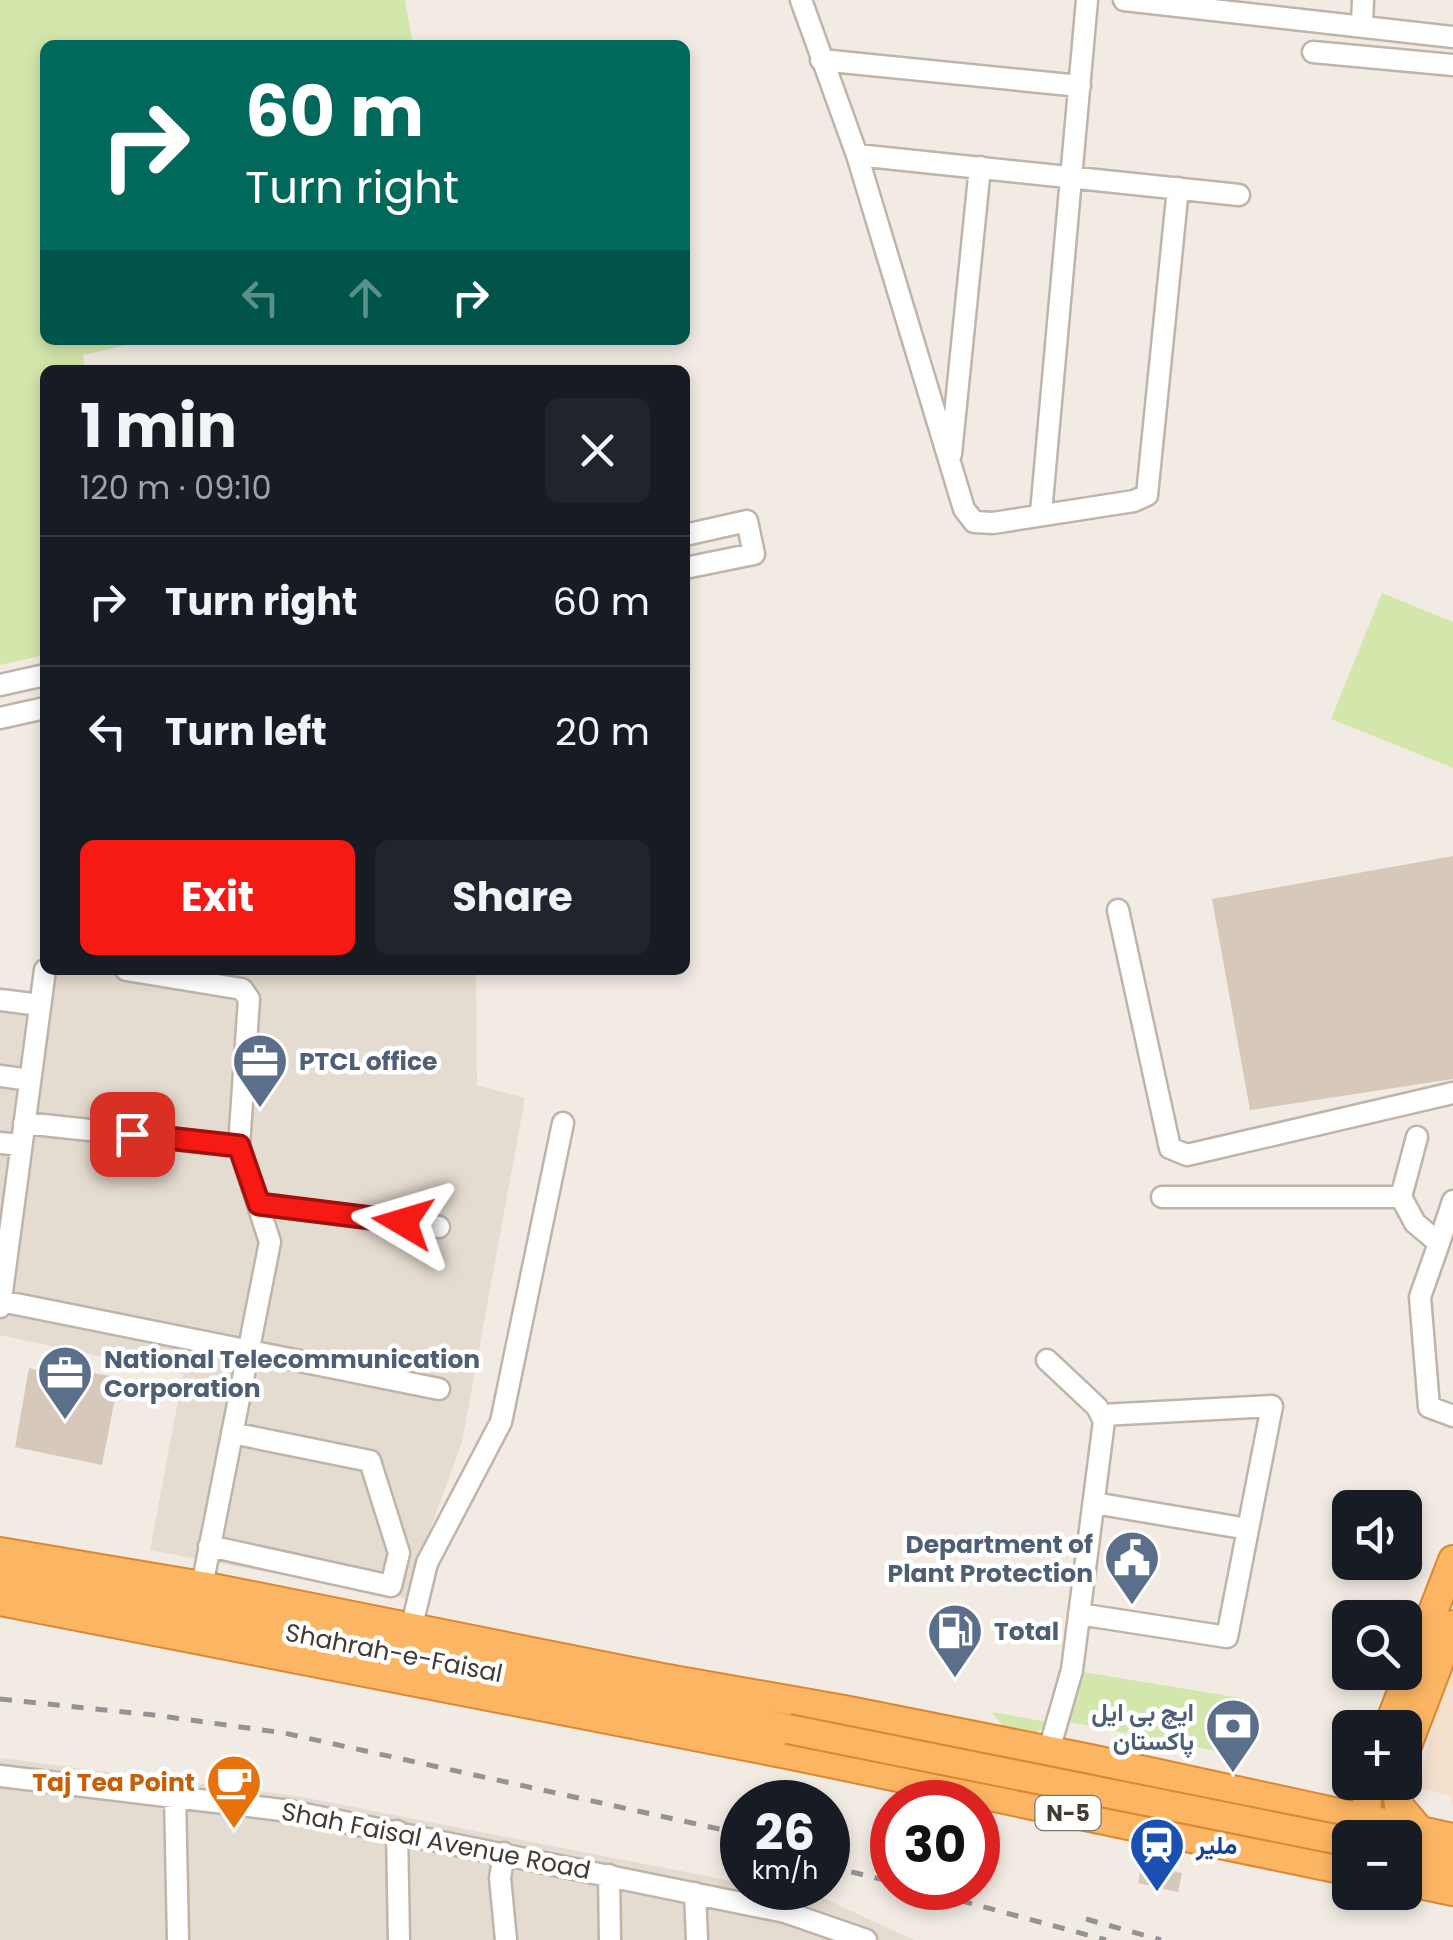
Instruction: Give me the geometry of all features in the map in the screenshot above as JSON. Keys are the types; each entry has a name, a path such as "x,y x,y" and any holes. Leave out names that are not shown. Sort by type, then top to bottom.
{"highway":[{"path":"0,1552 202,1586 1048,1750 1258,1797 1332,1821"},
{"path":"1395,1710 1453,1560"},
{"name":"Shahrah-e-Faisal","path":"0,1575 787,1741"},
{"name":"Shahrah-e-Faisal","path":"0,1600 787,1741"},
{"path":"1421,1710 1453,1625"},
{"name":"N-5","path":"787,1741 1332,1827"},
{"name":"N-5","path":"787,1741 1332,1867"},
{"path":"1243,1849 1258,1829 1258,1797"},
{"path":"1422,1841 1453,1838"},
{"path":"1422,1847 1453,1864"},
{"path":"1422,1884 1453,1891"}],"street":[{"path":"801,0 857,155 964,509 974,522 1134,501 1147,495 1178,188"},
{"path":"1041,513 1087,0"},
{"path":"1124,0 1453,37"},
{"path":"1362,25 1364,0"},
{"path":"1313,52 1453,65"},
{"path":"821,60 1080,86"},
{"path":"857,155 1239,195"},
{"path":"950,463 980,167"},
{"path":"690,534 746,521 754,554 690,567"},
{"path":"0,685 40,676"},
{"path":"0,718 40,709"},
{"path":"1118,910 1170,1148 1176,1153 1186,1156 1453,1094"},
{"path":"44,975 24,1123 11,1144 1,1295 438,1389"},
{"path":"157,975 248,993 239,1146 270,1242 202,1586"},
{"path":"0,1000 40,1005"},
{"path":"0,1076 30,1080"},
{"path":"24,1123 239,1146"},
{"path":"411,1629 427,1563 501,1422 563,1123"},
{"path":"1417,1137 1401,1197 1415,1223 1439,1243"},
{"path":"1162,1197 1401,1197"},
{"path":"1453,1201 1420,1297 1430,1406 1453,1416"},
{"path":"259,1204 439,1226"},
{"path":"1047,1360 1102,1415 1104,1430 1072,1670 1048,1750"},
{"path":"1079,1614 1227,1636 1272,1406 1102,1415"},
{"path":"209,1546 391,1586 399,1554 370,1460 232,1433"},
{"path":"1094,1503 1248,1529"},
{"name":"Shah Faisal Avenue Road","path":"0,1776 175,1795 397,1831 785,1912 866,1940"},
{"path":"175,1795 178,1940"},
{"path":"397,1831 399,1940"},
{"path":"504,1853 500,1878 506,1940"},
{"path":"608,1875 610,1940"},
{"path":"696,1893 697,1940"}],"shaded area":[{"path":"54,975 476,975 477,1085 525,1098 462,1442 405,1598 150,1550 183,1374 0,1335 0,995 51,1002"},
{"path":"1453,1668 1453,1808 1451,1796 1422,1789 1438,1698 1441,1699"},
{"path":"0,1758 297,1796 720,1879 720,1910 849,1910 914,1940 0,1940"}],"green space":[{"path":"0,0 405,0 412,40 40,40 40,345 127,345 83,355 84,365 40,365 40,656 0,665"},
{"path":"1382,593 1453,622 1453,768 1331,719"},
{"path":"1077,1671 1241,1698 1226,1753 1064,1721"},
{"path":"992,1712 1047,1722 1033,1738 1008,1733"}],"building":[{"path":"1453,856 1453,1079 1250,1110 1212,899"},
{"name":"National Telecommunication Corporation","path":"45,1366 112,1376 107,1396 115,1398 102,1465 15,1447 29,1368 43,1372"},
{"path":"1142,1864 1182,1873 1178,1892 1138,1883"}],"railway":[{"path":"0,1699 284,1733 720,1829"},
{"path":"850,1872 870,1876"},
{"path":"995,1910 1106,1940"},
{"path":"1086,1919 1161,1940"}],"place":[{"name":"PTCL office","path":"260,1110"},
{"name":"National Telecommunication Corporation","path":"65,1422"},
{"name":"Department of Plant Protection","path":"1132,1607"},
{"name":"Total","path":"955,1680"},
{"name":"ایچ بی ایل پاکستان","path":"1233,1775"},
{"name":"Taj Tea Point","path":"234,1831"},
{"name":"ملیر","path":"1157,1894"}],"route":[{"path":"132,1134 239,1146 259,1204 403,1222"}]}
